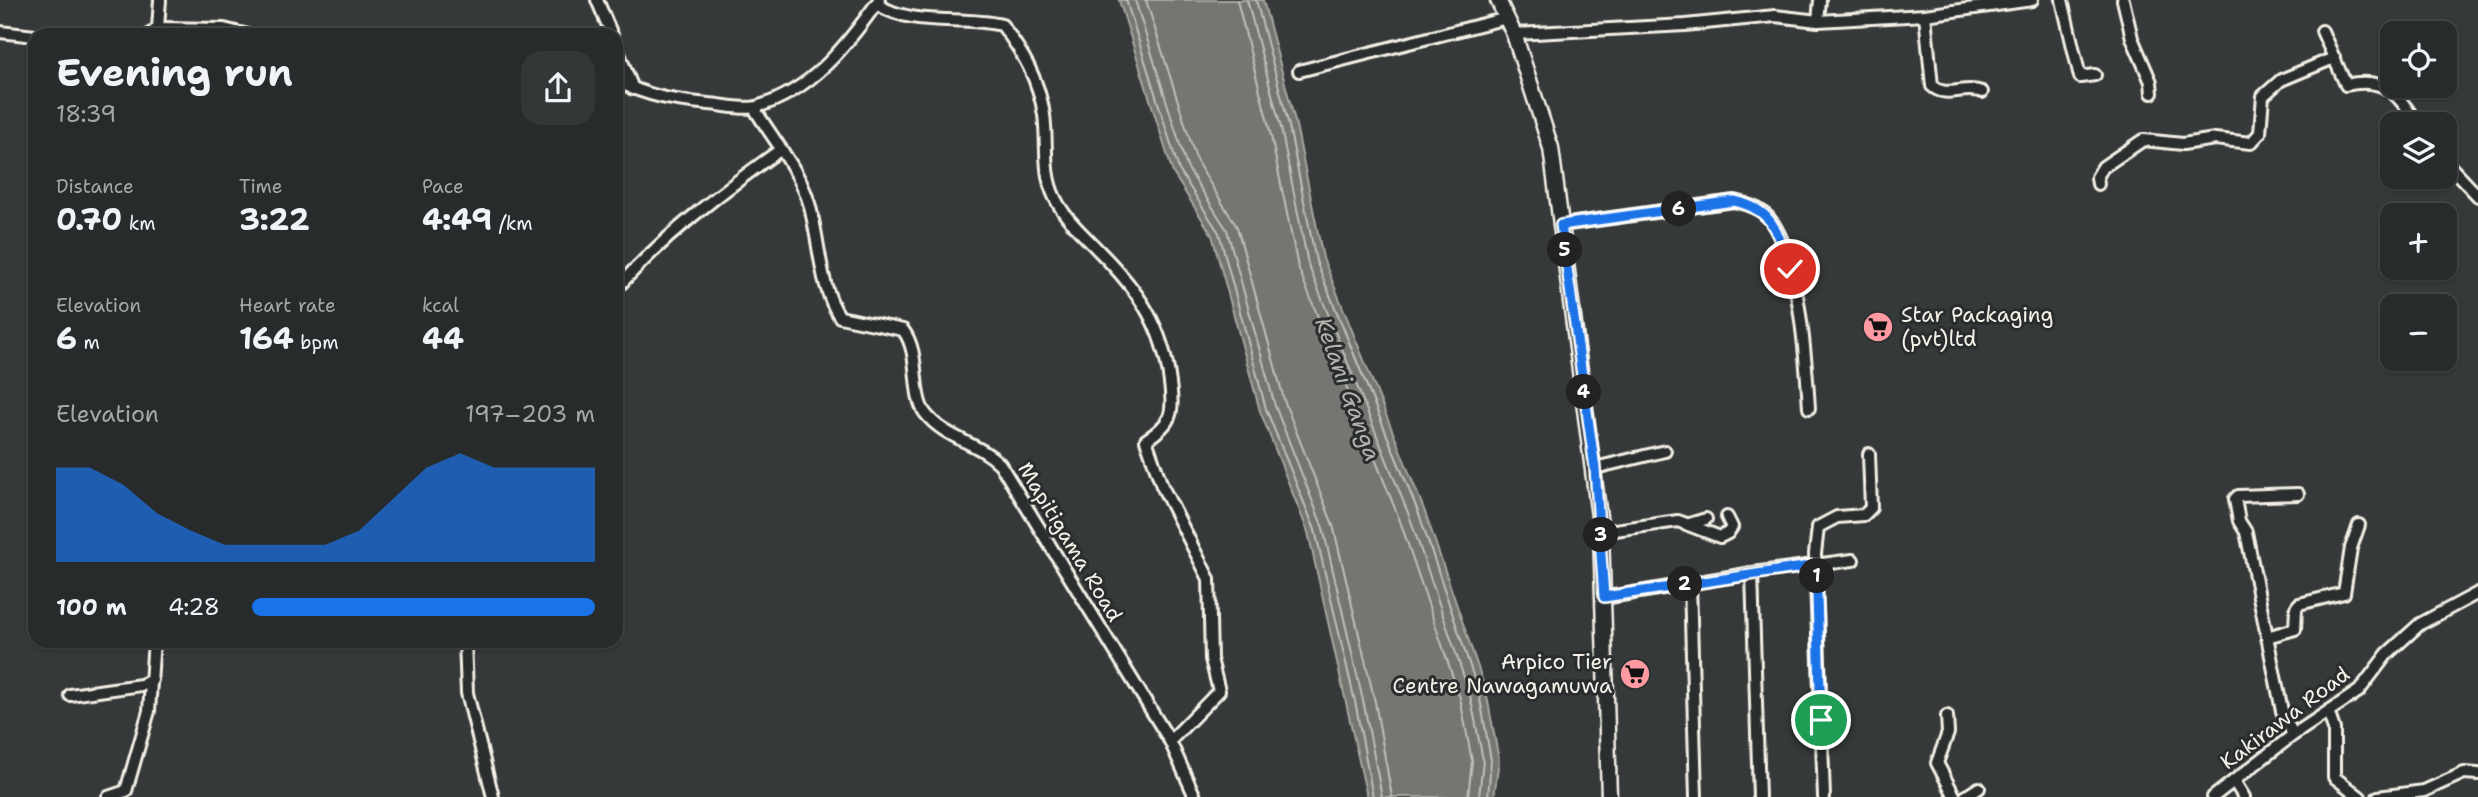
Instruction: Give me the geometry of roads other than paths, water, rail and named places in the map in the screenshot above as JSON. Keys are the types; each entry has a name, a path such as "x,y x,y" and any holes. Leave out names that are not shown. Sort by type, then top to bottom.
{"main road":[{"path":"1497,0 1514,34 1551,148 1595,468 1601,532 1609,797"}],"street":[{"path":"158,28 160,0"},
{"path":"597,0 608,28"},
{"path":"1818,21 1820,0"},
{"path":"1514,34 1685,25 1775,16 1818,21 1925,15 2032,0"},
{"path":"2062,0 2080,77 2095,75"},
{"path":"2123,0 2132,38 2151,82 2151,93"},
{"path":"623,84 660,99 754,108 791,92 814,77 835,57 877,2 936,22 988,22 1002,25 1029,61 1044,114 1048,178 1054,198 1066,217 1116,268 1151,313 1167,359 1173,408 1164,428 1146,440 1162,486 1209,579 1211,659 1219,691 1170,741"},
{"path":"1925,15 1932,86 1937,91 1951,93 1972,88 1982,92"},
{"path":"1299,71 1507,18"},
{"path":"2322,31 2346,85 2376,83 2399,96 2409,112"},
{"path":"0,32 28,35"},
{"path":"2098,184 2097,177 2103,167 2143,140 2183,144 2215,139 2251,144 2260,133 2263,96 2281,80 2334,58"},
{"path":"623,64 633,89"},
{"name":"Mapitigama Road","path":"754,108 806,192 816,223 830,303 840,317 853,322 904,330 911,340 923,410 943,431 990,453 1000,464 1170,741 1195,797"},
{"path":"623,281 656,246 708,202 780,149"},
{"path":"2457,174 2478,196"},
{"path":"1561,225 1734,201 1752,205 1765,214 1775,226 1790,269 1804,339 1809,408"},
{"path":"1595,468 1665,451"},
{"path":"1824,797 1816,565 1818,527 1837,517 1864,515 1871,508 1869,454"},
{"path":"2293,735 2282,711 2246,532 2239,521 2235,499 2238,496 2298,494"},
{"path":"1601,532 1654,522 1678,521 1720,537 1732,527 1727,517"},
{"path":"1686,525 1706,519"},
{"path":"2267,637 2295,629 2296,608 2299,604 2343,593 2351,548 2359,525"},
{"path":"1604,597 1853,560"},
{"path":"1752,573 1759,797"},
{"path":"1690,583 1696,797"},
{"name":"Kakirawa Road","path":"2213,797 2293,735 2359,691 2387,654 2420,624 2478,593"},
{"path":"108,797 126,790 149,711 154,648"},
{"path":"465,648 467,693 493,797"},
{"path":"70,695 141,685 152,680"},
{"path":"2329,713 2334,729 2334,777 2360,797"},
{"path":"1947,716 1948,733 1937,763 1955,797"},
{"path":"2378,797 2424,791 2464,773 2478,774"},
{"path":"2234,781 2244,797"},
{"path":"1965,797 1979,788"}],"water":[{"name":"Kelani Ganga","path":"1119,0 1263,0 1296,125 1323,258 1425,512 1486,691 1499,760 1494,797 1367,797 1308,532 1260,411 1212,235 1173,173"}],"place":[{"name":"Star Packaging (pvt)ltd","path":"1878,327"},
{"name":"Arpico Tier Centre Nawagamuwa","path":"1635,674"}]}
